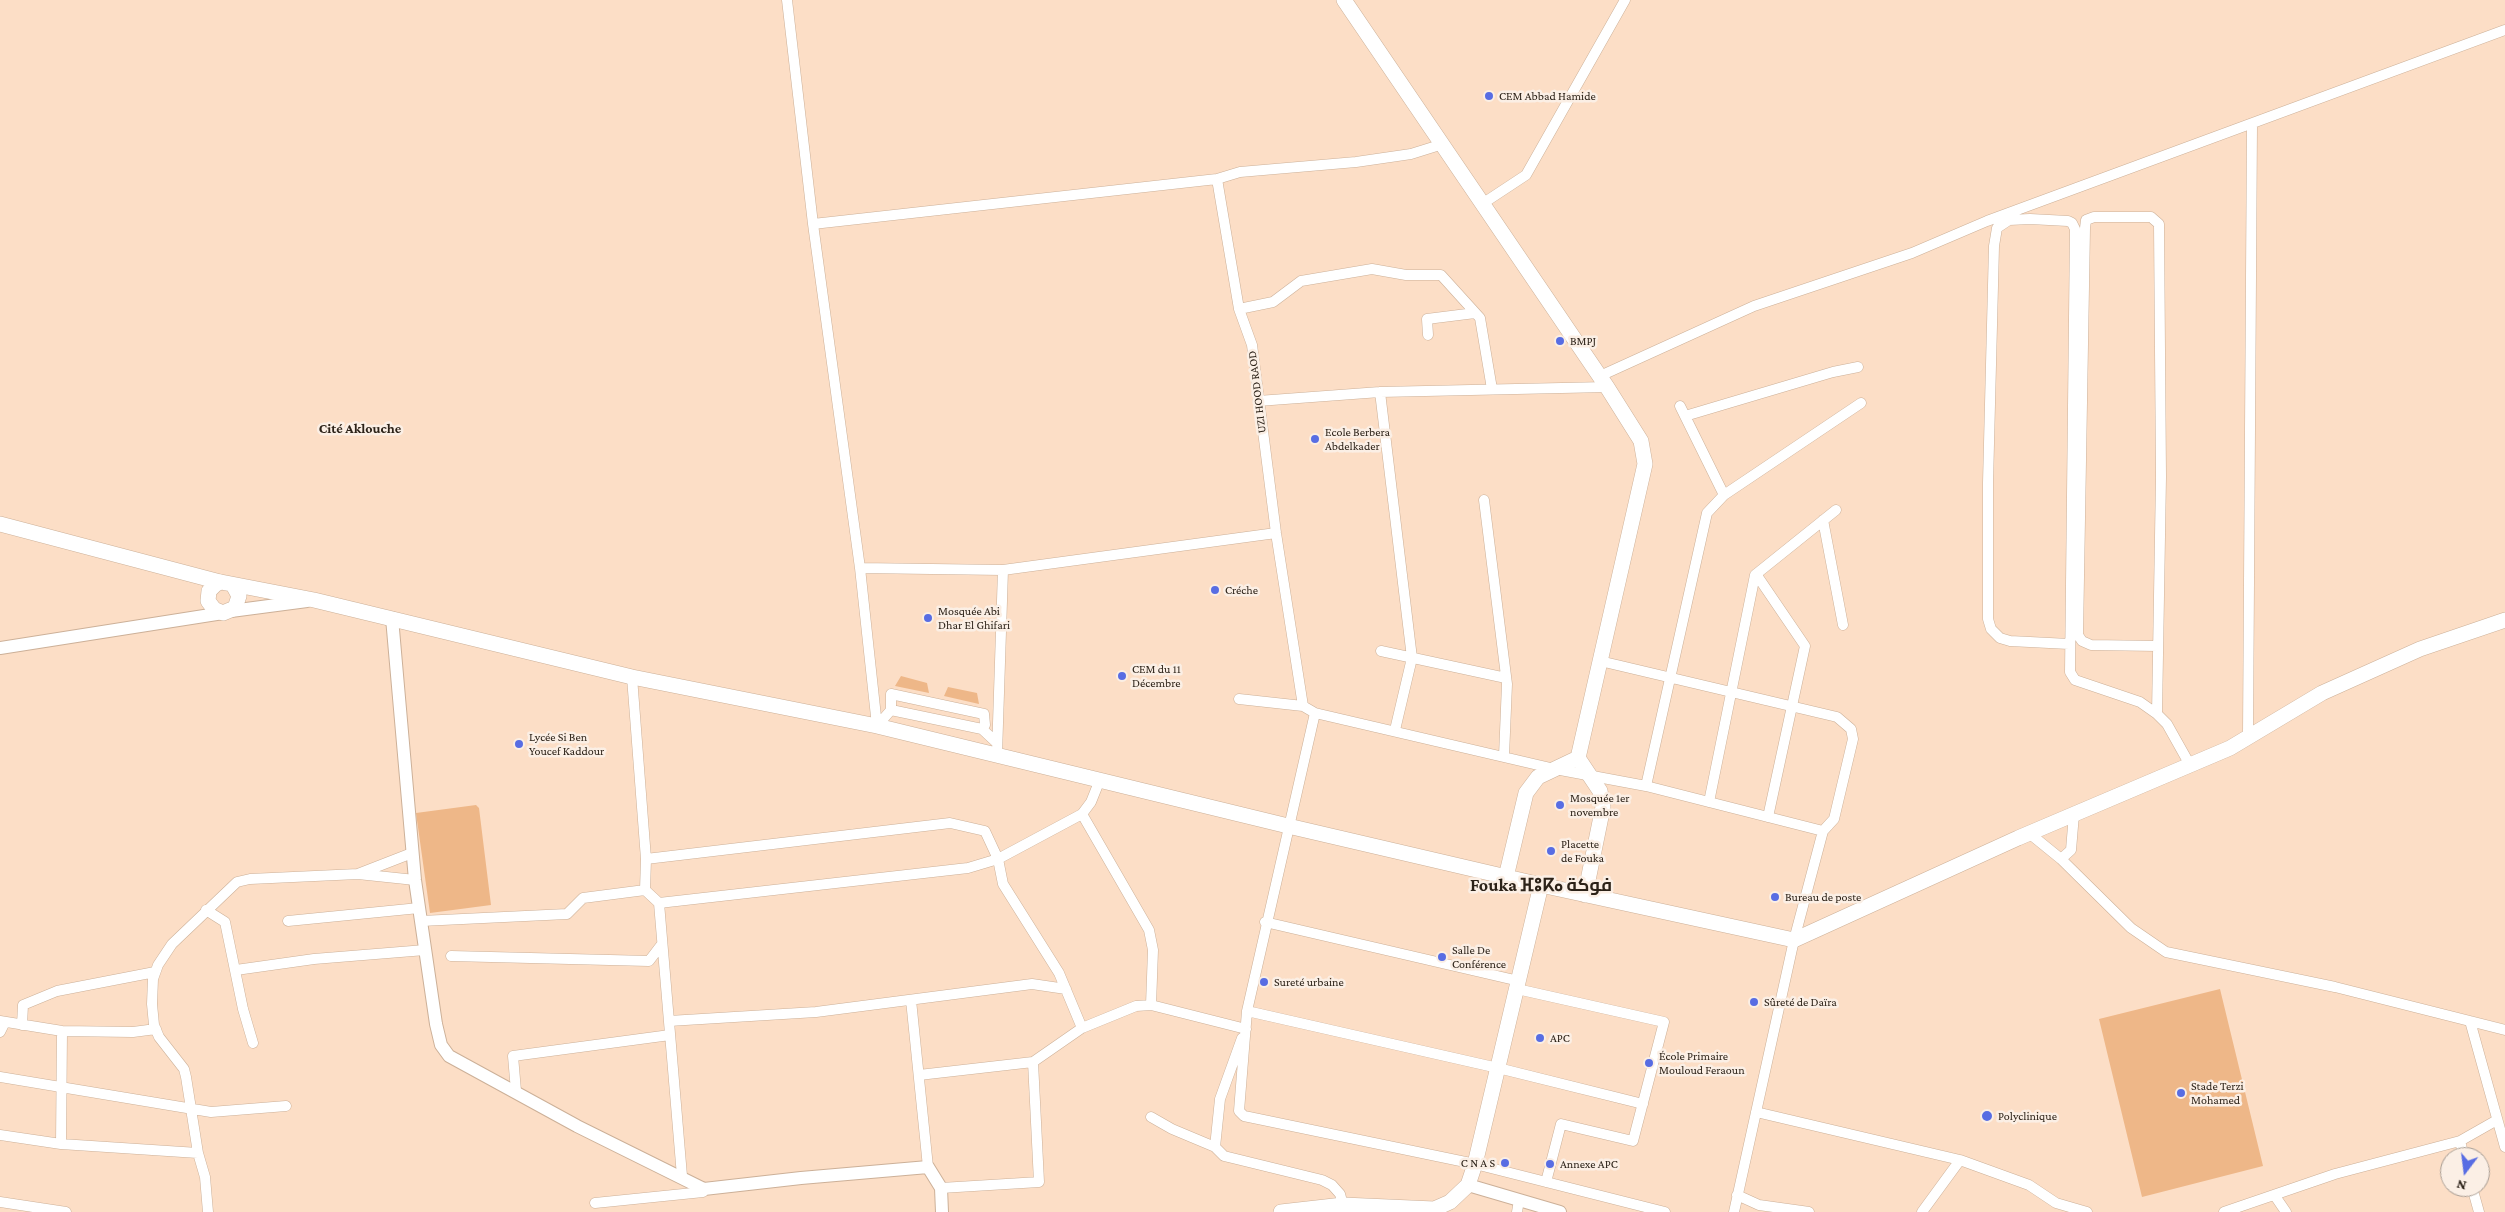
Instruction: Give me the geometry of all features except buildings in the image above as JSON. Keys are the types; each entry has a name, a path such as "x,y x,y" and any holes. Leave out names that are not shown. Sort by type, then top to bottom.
{"main road":[{"path":"1344,0 1603,381 1641,441 1645,464 1578,758 1600,791 1604,807 1585,895"},
{"path":"0,524 227,584 314,600 632,677 997,749 1099,782 1541,885 1794,940 2029,833 2230,748 2248,735 2330,689 2420,649 2505,620"},
{"path":"227,584 238,592 239,600 227,612 214,609 208,601 212,587 227,584"},
{"path":"1506,877 1526,793 1538,777 1578,758"},
{"path":"1280,1212 1348,1207 1428,1211 1450,1202 1468,1185 1475,1164 1541,885"}],"street":[{"path":"787,0 813,224 860,568 877,726"},
{"path":"1482,204 1526,175 1625,0"},
{"path":"1258,401 1380,392 1492,389 1603,381 1754,306 1912,253 1986,222 2505,30"},
{"path":"2248,735 2252,124"},
{"path":"813,224 1217,179 1240,172 1352,162 1411,154 1443,144"},
{"name":"UZI HOOD RAOD","path":"1217,179 1239,309 1252,345 1276,533 1303,706"},
{"path":"2157,714 2161,477 2159,224 2151,217 2094,217 2086,220 2085,228 2078,635 2082,641 2091,645 2158,646"},
{"path":"2070,644 2010,641 2000,638 1991,630 1988,619 1988,483 1994,246 1997,228 2009,220 2068,221 2072,223 2075,229 2070,672 2075,680 2140,702 2157,714 2167,724 2190,765"},
{"path":"1239,309 1273,302 1301,282 1372,269 1406,275 1441,275 1480,318 1492,389"},
{"path":"1428,335 1427,319 1475,314"},
{"path":"1685,416 1833,372 1858,367"},
{"path":"1380,392 1412,658 1395,730"},
{"path":"1646,786 1706,513 1724,495 1861,403"},
{"path":"1680,406 1724,495"},
{"path":"1484,500 1506,678 1504,756"},
{"path":"1710,802 1756,574 1836,510"},
{"path":"1823,520 1843,625"},
{"path":"860,568 1004,570 1276,533"},
{"path":"997,749 1004,570"},
{"path":"1756,574 1805,646 1790,706 1768,817"},
{"path":"0,648 314,600"},
{"path":"392,618 415,880 441,1045 449,1056 464,1065 516,1091 577,1126 682,1176 704,1189"},
{"path":"1382,652 1506,678"},
{"path":"1600,661 1837,716 1851,729 1853,739 1834,819 1823,831 1794,940 1734,1212"},
{"path":"632,677 646,859 646,890 659,903 682,1176"},
{"path":"877,726 891,710 891,694 984,714 985,725 982,729"},
{"path":"1239,699 1303,706 1315,713 1395,730 1555,769 1646,786 1823,831"},
{"path":"891,710 982,729 997,749"},
{"path":"1315,713 1265,922 1247,1011 1239,1111 1244,1116 1475,1164 1665,1212"},
{"path":"659,903 968,868 998,859 1082,814 1099,782"},
{"path":"1082,814 1149,930 1153,950 1151,1005"},
{"path":"2061,859 2071,850 2074,814"},
{"path":"646,859 950,823 985,831 998,859 1002,884 1059,973 1082,1028"},
{"path":"2029,833 2061,859 2131,928 2166,952 2335,987 2505,1030"},
{"path":"358,874 412,853"},
{"path":"208,1212 205,1177 198,1152 184,1070 159,1037 156,1029 152,1004 155,972 158,965 172,944 237,882 358,874 415,880"},
{"path":"288,921 420,914 567,914 583,898 646,890"},
{"path":"206,910 225,922 243,1009 253,1043"},
{"path":"1265,922 1664,1022 1633,1141 1561,1124 1546,1182"},
{"path":"451,956 649,961 662,944"},
{"path":"236,970 314,959 391,955 425,950"},
{"path":"22,1025 23,1005 57,991 155,972"},
{"path":"669,1021 816,1012 1000,986 1032,984 1066,989"},
{"path":"911,1000 928,1167 941,1188 942,1212"},
{"path":"919,1075 1033,1062 1082,1028 1136,1006 1151,1005 1246,1029"},
{"path":"1247,1011 1498,1068 1643,1104"},
{"path":"2470,1021 2505,1147"},
{"path":"0,1032 3,1022 62,1031 133,1032 156,1029"},
{"path":"1215,1148 1220,1099 1246,1029"},
{"path":"61,1144 62,1031"},
{"path":"516,1091 513,1056 670,1035"},
{"path":"941,1188 1039,1182 1033,1062"},
{"path":"0,1077 211,1112 286,1106"},
{"path":"1756,1112 1960,1160 2029,1185 2056,1203 2087,1212"},
{"path":"1151,1117 1172,1129 1215,1148 1224,1156 1322,1180 1332,1185 1348,1207"},
{"path":"2224,1212 2335,1174 2460,1141 2497,1120"},
{"path":"0,1135 61,1144 198,1152"},
{"path":"2460,1141 2462,1147"},
{"path":"1922,1212 1960,1160"},
{"path":"595,1203 703,1192 704,1189 840,1174 928,1167"},
{"path":"1468,1185 1518,1206 1560,1212"},
{"path":"1737,1194 1759,1205 1809,1212"},
{"path":"2274,1196 2286,1212"},
{"path":"2475,1197 2479,1212"},
{"path":"0,1202 29,1210 66,1212"}],"shaded area":[{"path":"901,676 927,683 929,693 895,686"},
{"path":"948,687 977,693 979,704 944,696"},
{"path":"476,805 479,808 491,905 430,913 416,813"},
{"name":"Stade Terzi Mohamed","path":"2220,989 2263,1166 2142,1197 2099,1019"}],"place":[{"name":"CEM Abbad Hamide","path":"1489,96"},
{"name":"BMPJ","path":"1560,341"},
{"name":"Ecole Berbera Abdelkader","path":"1315,439"},
{"name":"Créche","path":"1215,590"},
{"name":"Mosquée Abi Dhar El Ghifari","path":"928,618"},
{"name":"CEM du 11 Décembre","path":"1122,676"},
{"name":"Lycée Si Ben Youcef Kaddour","path":"519,744"},
{"name":"Mosquée 1er novembre","path":"1560,805"},
{"name":"Placette de Fouka","path":"1551,851"},
{"name":"Bureau de poste","path":"1775,897"},
{"name":"Salle De Conférence","path":"1442,957"},
{"name":"Sureté urbaine","path":"1264,982"},
{"name":"Sûreté de Daïra","path":"1754,1002"},
{"name":"APC","path":"1540,1038"},
{"name":"École Primaire Mouloud Feraoun","path":"1649,1063"},
{"name":"Stade Terzi Mohamed","path":"2181,1093"},
{"name":"Polyclinique","path":"1987,1116"},
{"name":"C N A S","path":"1505,1163"},
{"name":"Annexe APC","path":"1550,1164"}],"district":[{"name":"Cité Aklouche","path":"360,429"},
{"name":"Fouka ⴼⵓⴽⴰ فوكة","path":"1541,885"}]}
